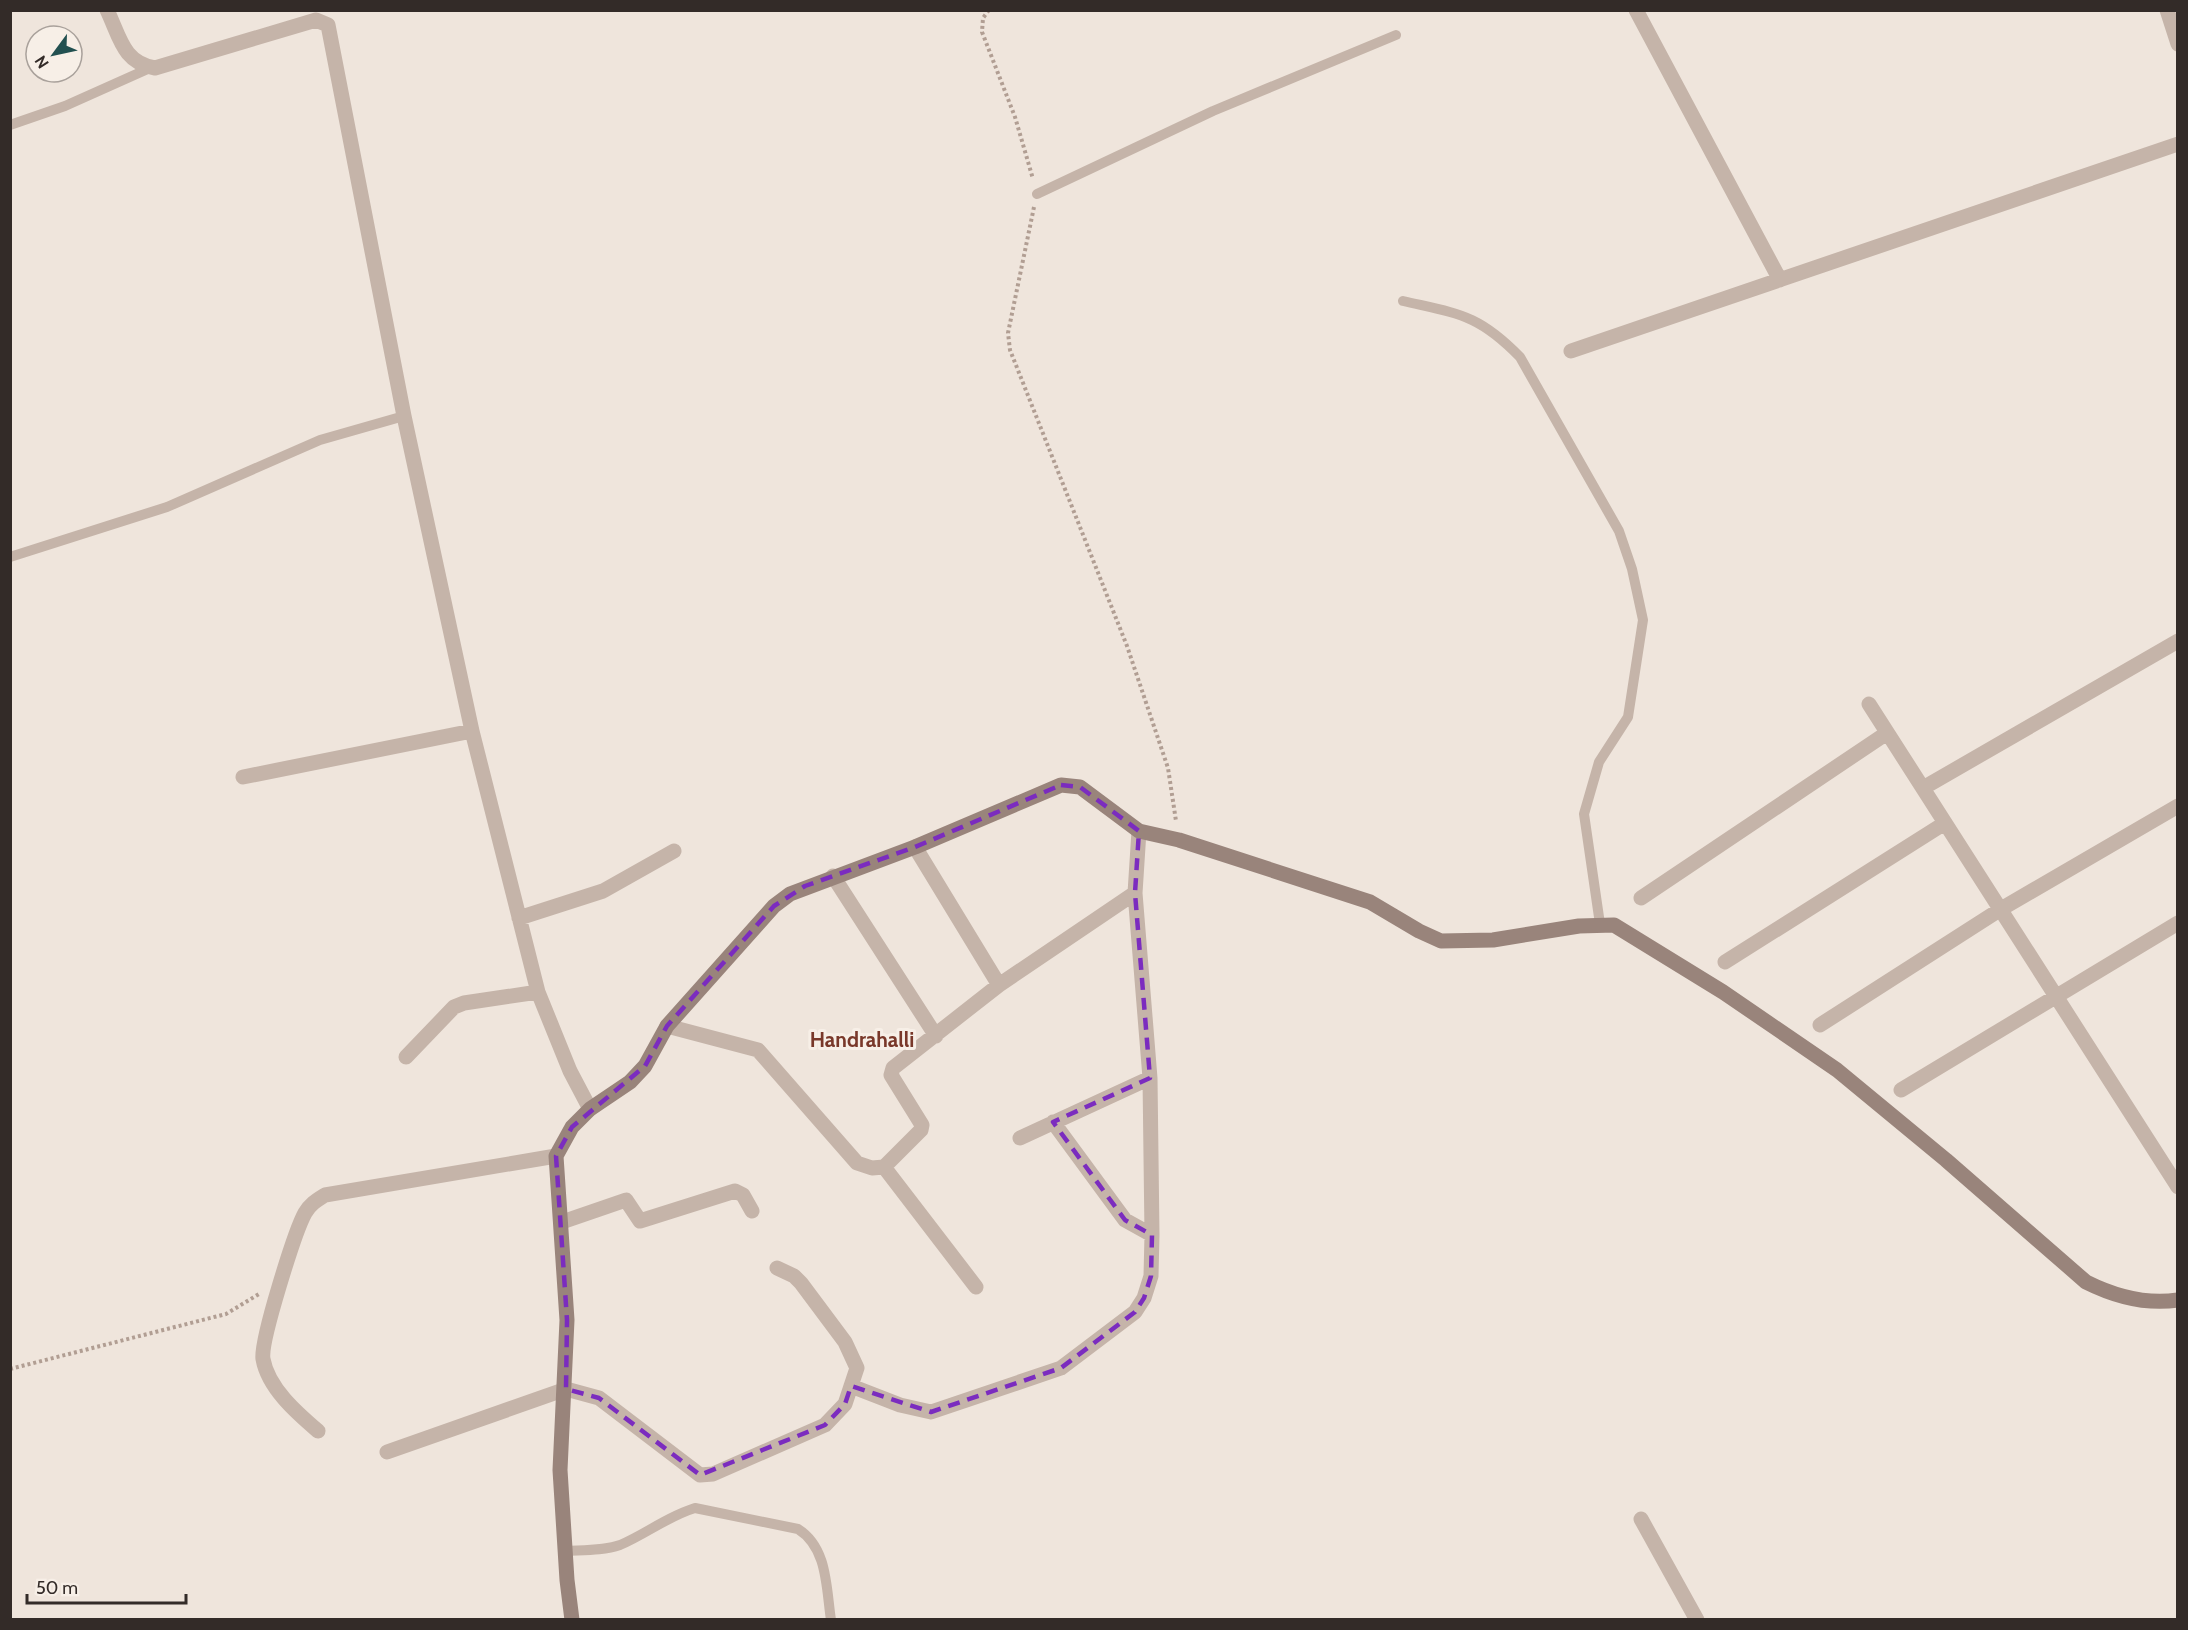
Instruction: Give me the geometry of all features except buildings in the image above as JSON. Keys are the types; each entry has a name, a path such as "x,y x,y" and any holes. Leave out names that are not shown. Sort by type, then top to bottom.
{"street":[{"path":"108,10 129,58 137,64 150,68 316,20 328,25 404,416 472,731 537,992 570,1071 590,1109"},
{"path":"1635,10 1780,280"},
{"path":"2167,10 2178,44"},
{"path":"1571,351 2178,144"},
{"path":"1923,788 2178,641"},
{"path":"1869,704 2178,1187"},
{"path":"243,777 472,731"},
{"path":"1641,898 1887,733"},
{"path":"572,1620 560,1470 566,1389 567,1320 556,1156 572,1127 590,1109 638,1074 667,1026 774,906 790,894 915,847 1061,785 1080,787 1139,831 1179,840 1370,902 1419,931 1441,941 1493,940 1600,924 1614,925 1723,992 1837,1070 1946,1160 2086,1282 2112,1295 2156,1301 2178,1300"},
{"path":"1820,1025 2001,909 2178,806"},
{"path":"1725,962 1945,822"},
{"path":"851,1386 900,1405 932,1412 1061,1368 1135,1312 1144,1298 1151,1276 1152,1235 1150,1078 1135,893 1139,831"},
{"path":"915,847 999,985"},
{"path":"519,918 603,891 674,851"},
{"path":"833,876 936,1036"},
{"path":"667,1026 758,1050 857,1163 872,1168 884,1167 921,1130 922,1125 891,1075 891,1071 999,985 1135,893"},
{"path":"1901,1090 2178,923"},
{"path":"406,1057 454,1006 537,992"},
{"path":"1020,1138 1150,1078"},
{"path":"1053,1122 1125,1220 1152,1235"},
{"path":"318,1431 288,1405 263,1361 262,1352 280,1282 305,1213 313,1202 325,1195 556,1156"},
{"path":"884,1167 976,1287"},
{"path":"562,1222 627,1200 640,1221 735,1191 740,1191 752,1211"},
{"path":"387,1452 566,1389 599,1398 700,1475 713,1474 825,1425 845,1404 857,1368 844,1342 801,1283 794,1276 777,1268"},
{"path":"1641,1519 1696,1620"}],"lane":[{"path":"1037,194 1213,111 1396,35"},
{"path":"10,125 65,106 150,68"},
{"path":"1403,302 1470,316 1497,333 1520,357 1619,531 1632,569 1643,620 1628,717 1599,762 1584,814 1600,924"},
{"path":"10,557 167,507 320,440 404,416"},
{"path":"565,1551 601,1549 622,1544 680,1513 695,1508 798,1529 808,1535 821,1556 831,1620"}],"path":[{"path":"989,10 984,18 982,32 1015,117 1037,194 1008,333 1010,350 1127,646 1168,768 1179,840"},
{"path":"10,1369 226,1314 280,1282"}],"highlighted area":[{"path":"1061,785 1080,787 1139,831 1135,893 1150,1078 1053,1122 1125,1220 1152,1235 1151,1276 1144,1298 1135,1312 1061,1368 931,1412 851,1386 845,1404 825,1425 700,1475 599,1398 566,1389 567,1320 556,1156 572,1127 645,1066 667,1026 774,906 805,886 915,847"}],"district":[{"name":"Handrahalli","path":"862,1040"}]}
